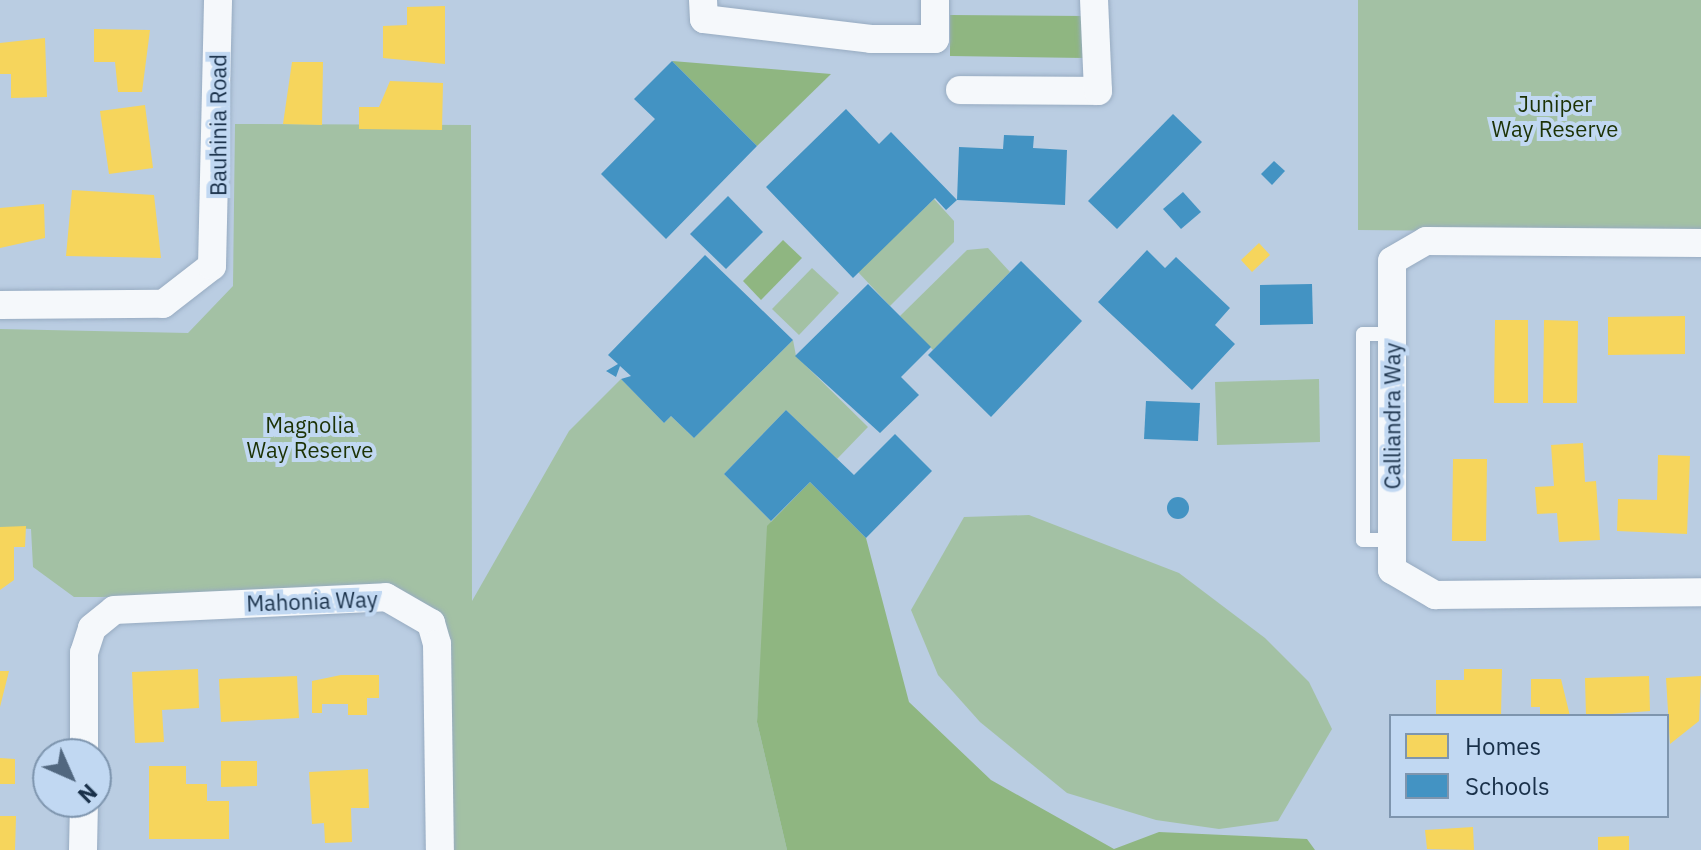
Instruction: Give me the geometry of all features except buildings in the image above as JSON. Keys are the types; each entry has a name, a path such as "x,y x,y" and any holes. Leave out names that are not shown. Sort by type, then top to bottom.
{"street":[{"name":"Bauhinia Road","path":"0,305 163,304 199,283 217,251 218,0"},
{"path":"703,0 704,19 903,39 935,39 935,0"},
{"path":"960,90 1098,91 1094,0"},
{"name":"Calliandra Way","path":"1701,243 1426,241 1392,261 1392,570 1435,595 1701,592"},
{"name":"Mahonia Way","path":"84,738 84,653 92,628 114,610 386,597 431,623 437,644 440,850"},
{"path":"83,850 84,818"}],"green space":[{"name":"Juniper Way Reserve","path":"1358,0 1701,0 1701,233 1358,230"},
{"path":"950,15 1085,16 1084,58 950,56"},
{"path":"672,61 831,74 757,146"},
{"name":"Magnolia Way Reserve","path":"235,124 471,125 472,601 569,431 621,379 664,423 671,416 694,438 793,340 796,356 868,427 837,459 786,410 724,474 771,521 757,722 787,850 433,850 425,630 387,597 74,597 33,567 31,529 0,527 0,329 188,333 233,286"},
{"path":"934,199 954,221 954,242 890,306 858,272"},
{"path":"783,240 802,258 761,300 743,281"},
{"path":"988,248 1010,272 933,350 900,316 967,250"},
{"path":"812,268 839,293 799,335 772,309"},
{"path":"1319,379 1320,442 1217,445 1215,382"},
{"path":"810,482 866,538 909,702 991,780 1114,849 1159,832 1307,839 1315,850 787,850 757,722 767,526"},
{"path":"1029,515 1179,573 1265,638 1309,682 1332,729 1278,821 1219,829 1156,820 1067,793 980,722 938,675 911,610 964,517"}]}
